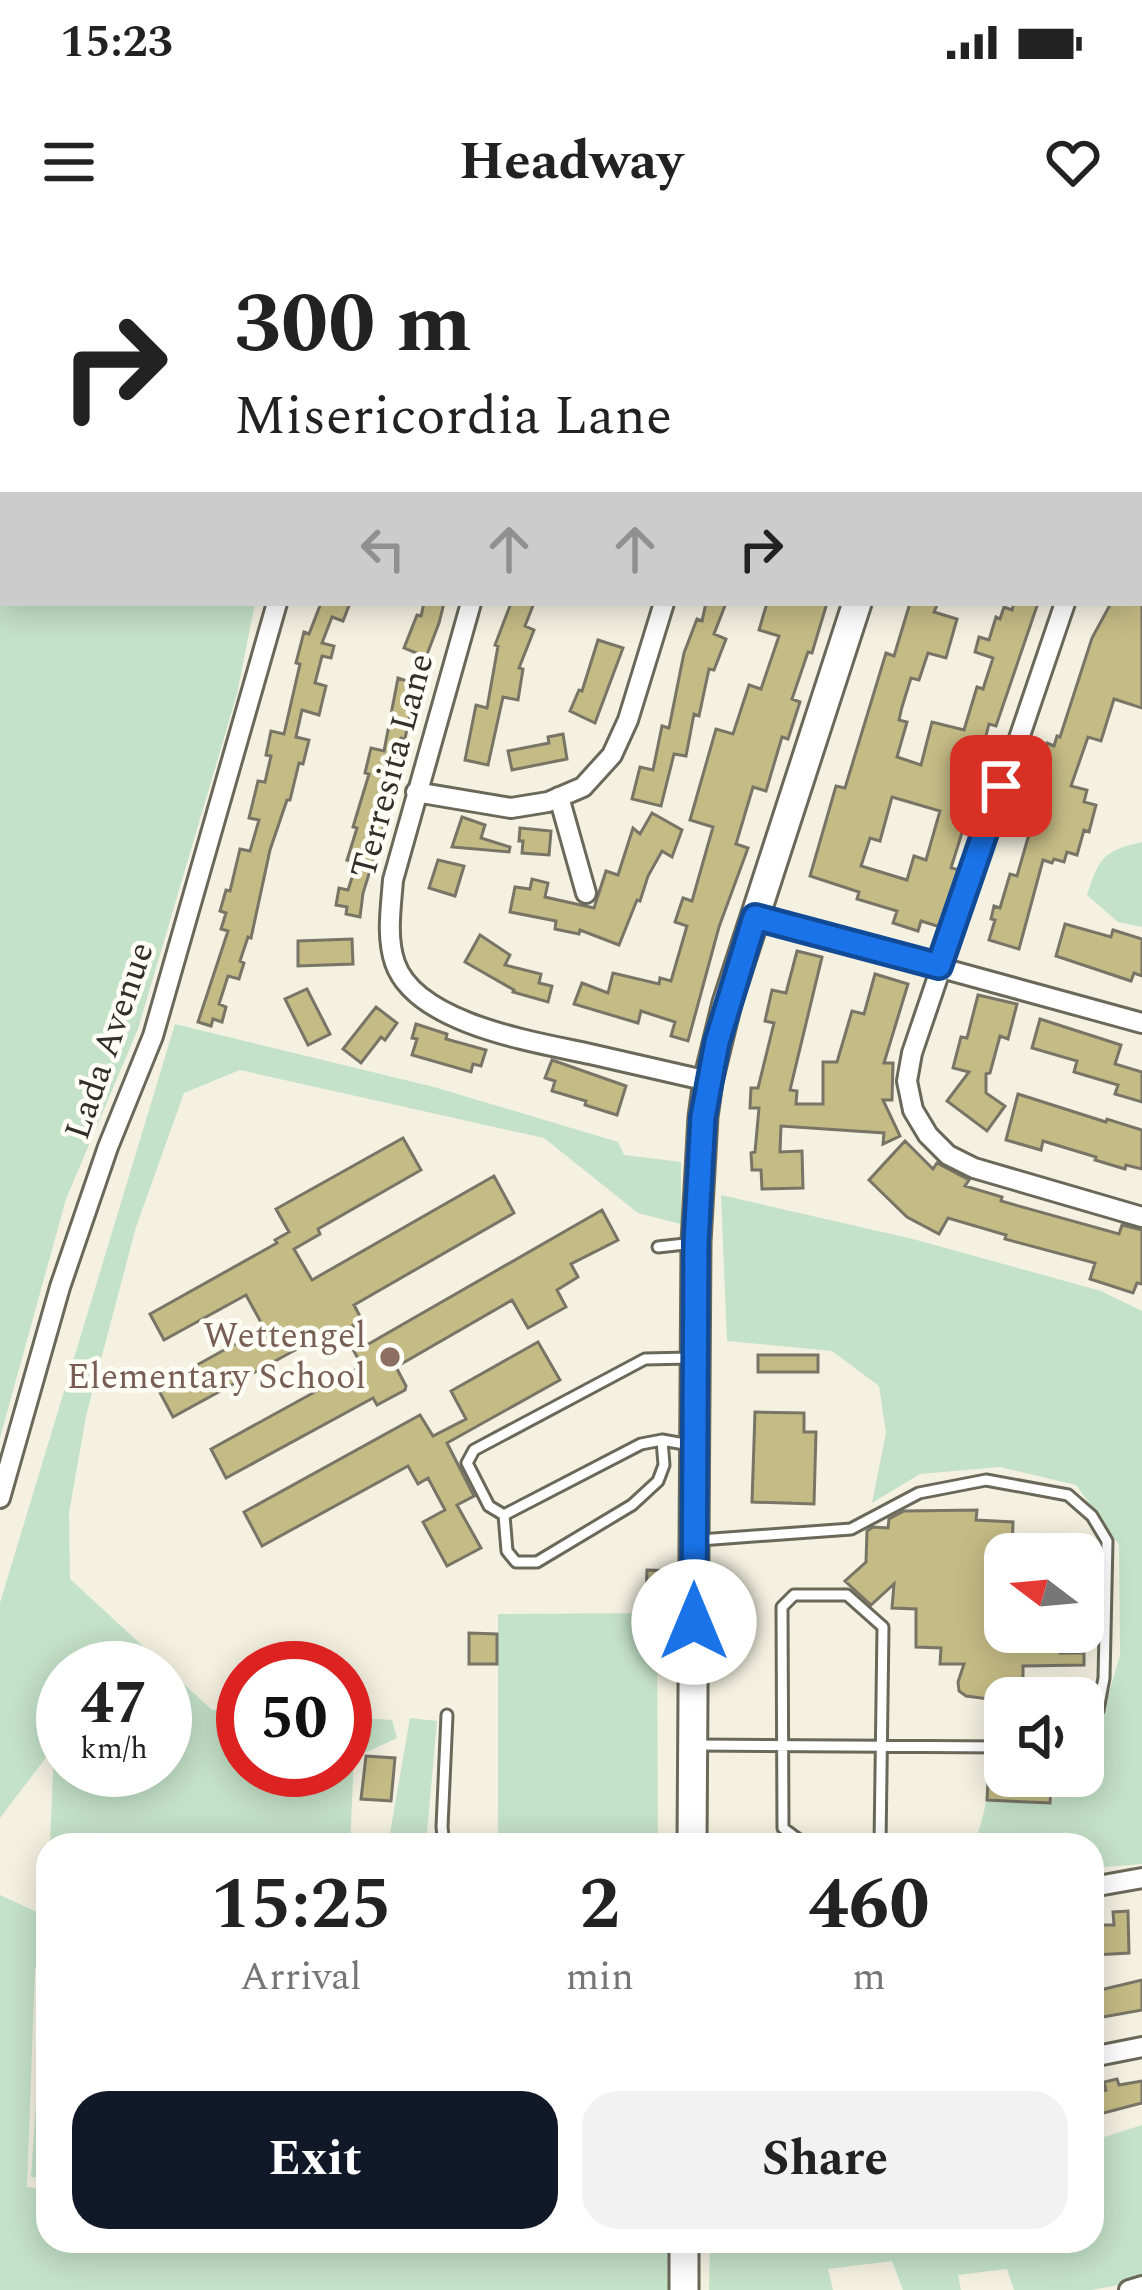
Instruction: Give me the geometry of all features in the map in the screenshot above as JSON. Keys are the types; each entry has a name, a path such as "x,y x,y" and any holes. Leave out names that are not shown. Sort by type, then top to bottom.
{"main road":[{"path":"692,1833 696,1242 708,1081 755,917 856,606"},
{"path":"684,2253 684,2290"}],"street":[{"name":"Lada Avenue","path":"0,1498 60,1287 108,1147 153,1036 276,606"},
{"name":"Terresita Lane","path":"470,606 393,880 389,924 395,966 418,996 492,1032 708,1081"},
{"path":"416,792 511,808 584,787 611,755 628,720 663,606"},
{"path":"1064,606 939,966 911,1053 907,1081 913,1109 928,1135 948,1155 974,1168 1142,1217"},
{"path":"559,797 586,893"},
{"path":"755,917 1142,1023"},
{"path":"1104,1884 1142,1878"},
{"path":"1104,2055 1142,2047"},
{"path":"1129,2290 1142,2286"}],"lane":[{"path":"658,1247 696,1242"},
{"path":"504,1515 489,1506 467,1463 474,1450 645,1359 696,1358"},
{"path":"504,1515 640,1444 662,1441 695,1446"},
{"path":"504,1515 507,1551 516,1562 537,1562 632,1505 658,1481 664,1465 662,1441"},
{"path":"694,1540 851,1528 919,1493 986,1480 1068,1495 1092,1516 1107,1541 1104,1678"},
{"path":"790,1833 783,1828 782,1606 794,1595 847,1595 883,1627 880,1833"},
{"path":"443,1833 447,1714"},
{"path":"693,1744 984,1747"}],"green space":[{"path":"0,606 254,606 237,694 138,1029 66,1199 0,1438"},
{"path":"1142,842 1142,927 1118,922 1087,895 1104,858"},
{"path":"175,1024 434,1087 618,1142 624,1155 681,1162 681,1224 638,1213 544,1138 240,1070 184,1093 136,1227 86,1416 69,1513 70,1579 137,1641 36,1641 36,1771 0,1818 0,1603"},
{"path":"721,1195 913,1239 1101,1291 1142,1311 1142,1864 1104,1867 1104,1833 978,1833 987,1800 1050,1803 1054,1797 1104,1797 1104,1710 1120,1655 1119,1545 1076,1485 1000,1467 920,1474 872,1503 886,1433 879,1386 832,1351 727,1341"},
{"path":"657,1613 658,1833 498,1833 498,1614"},
{"path":"192,1692 216,1710 216,1797 352,1797 351,1833 50,1833 52,1797 192,1797"},
{"path":"410,1718 437,1721 427,1833 390,1833"},
{"path":"372,1719 392,1720 397,1738 372,1750"},
{"path":"0,1895 36,1912 27,2187 36,2188 36,2253 671,2253 670,2290 0,2290"},
{"path":"36,2104 36,2177 31,2177"},
{"path":"1142,2125 1142,2281 1091,2290 1014,2290 1007,2269 958,2275 961,2290 903,2290 892,2261 828,2269 833,2290 709,2290 710,2253 1104,2253 1104,2137"}],"building":[{"path":"320,606 349,606 343,621 332,617 322,643 334,646 331,658 322,656 315,683 326,686 319,715 302,710 296,737 309,740 303,764 299,763 270,850 239,979 228,976 219,1004 226,1007 222,1022 213,1019 211,1026 198,1022 228,931 221,929 226,913 220,911 240,849 250,851 259,820 249,818 258,781 265,782 271,731 284,734 300,664 296,663 304,632 309,634"},
{"path":"423,606 443,606 426,657 404,648 417,615 421,616"},
{"path":"510,606 533,606 525,626 534,630 519,668 523,669 518,700 503,697 488,765 465,760 476,705 487,708 495,645"},
{"path":"705,606 725,606 714,634 726,639 714,670 709,669 686,756 674,754 661,806 632,799 640,767 653,770 662,726 669,728 684,653 697,619 702,621"},
{"path":"766,606 826,606 792,699 800,702 788,739 782,737 766,791 753,787 736,844 748,848 719,927 688,1041 671,1036 675,1022 641,1011 638,1023 574,1004 582,983 608,993 613,973 659,984 660,978 671,981 687,926 675,922 683,898 692,901 713,827 690,820 716,729 733,734 749,685 761,689 779,636 759,630"},
{"path":"909,606 937,606 934,612 957,619 946,658 928,653 919,680 911,678 902,707 899,720 907,722 897,757 921,765 932,722 964,730 977,687 983,689 993,658 975,652 979,637 989,640 1004,607 1037,606 996,726 989,724 975,778 990,783 975,826 965,823 951,868 960,870 940,927 921,921 918,931 893,923 897,911 857,899 859,892 810,876 836,786 845,788 886,653 894,656","holes":["892,797 940,811 926,860 914,856 907,880 861,866 870,838 880,841"]},
{"path":"1109,606 1142,606 1142,708 1114,699 1101,741 1088,737 1071,786 1087,790 1084,802 1096,805 1089,832 1084,830 1077,855 1067,852 1064,862 1043,860 1019,949 989,940 994,906 1000,908 1010,874 1017,876 1034,817 1030,816 1044,765 1040,763 1047,743 1054,746 1060,737 1092,638"},
{"path":"598,640 623,648 595,723 570,711 582,691"},
{"path":"398,678 416,684 386,802 391,804 360,917 336,905 339,888 348,890 357,862 347,860 369,774 365,773 371,748 384,751"},
{"path":"563,734 567,759 512,770 508,751 549,743 548,737"},
{"path":"652,813 682,830 672,857 662,851 648,876 619,945 580,930 579,934 555,929 556,921 510,912 515,887 530,889 532,879 548,883 545,897 594,908 606,871 618,875 633,828 640,834"},
{"path":"462,817 485,825 481,838 510,847 509,852 452,847"},
{"path":"520,828 551,831 549,855 522,853"},
{"path":"438,860 464,866 455,896 429,888"},
{"path":"1065,924 1111,937 1113,930 1142,939 1142,976 1134,973 1131,981 1056,956"},
{"path":"480,935 510,955 505,965 541,974 539,983 552,986 548,1002 513,992 465,962"},
{"path":"352,939 353,964 298,966 298,941"},
{"path":"797,951 822,957 790,1090 797,1091 796,1104 823,1104 823,1062 837,1062 852,1011 864,1014 875,974 908,984 884,1063 893,1063 892,1100 883,1100 900,1136 883,1144 884,1133 781,1126 780,1152 802,1151 803,1188 762,1189 761,1170 752,1170 759,1108 750,1108 751,1088 758,1088 774,1023 765,1021 772,990 786,993"},
{"path":"307,989 330,1034 308,1045 285,999"},
{"path":"978,995 1017,1004 1008,1039 1000,1036 986,1074 986,1093 1005,1106 987,1131 947,1101 969,1072 953,1068"},
{"path":"376,1007 397,1023 361,1063 343,1049"},
{"path":"1040,1019 1121,1045 1115,1064 1142,1072 1142,1102 1115,1094 1118,1085 1074,1072 1077,1061 1032,1048"},
{"path":"416,1024 447,1034 446,1039 486,1050 481,1066 473,1064 471,1072 412,1055"},
{"path":"552,1060 626,1086 617,1115 552,1091 555,1081 545,1078"},
{"path":"1018,1094 1142,1130 1142,1169 1126,1165 1125,1169 1043,1141 1041,1150 1006,1140"},
{"path":"403,1138 421,1170 318,1229 320,1234 294,1249 312,1280 494,1176 514,1213 354,1305 362,1320 353,1325 365,1346 602,1210 618,1240 571,1264 578,1277 557,1290 566,1307 528,1328 512,1300 396,1367 405,1390 377,1405 373,1398 226,1478 211,1449 362,1366 343,1331 322,1343 319,1337 173,1417 157,1387 264,1328 246,1295 164,1340 150,1314 277,1243 289,1232 276,1209"},
{"path":"905,1141 933,1169 937,1163 969,1180 965,1186 1002,1197 1001,1201 1119,1234 1122,1225 1142,1230 1142,1284 1137,1283 1133,1293 1090,1279 1095,1263 948,1218 939,1234 907,1217 869,1180"},
{"path":"538,1342 560,1380 447,1443 474,1496 457,1505 481,1548 447,1566 423,1522 445,1510 428,1478 418,1484 408,1466 262,1546 244,1512 420,1415 433,1436 466,1419 451,1391"},
{"path":"758,1355 818,1355 818,1372 758,1372"},
{"path":"755,1412 804,1413 804,1432 816,1432 814,1504 752,1502"},
{"path":"977,1510 976,1520 1013,1522 1013,1533 984,1533 984,1653 1084,1653 1084,1665 1023,1666 1023,1677 984,1677 984,1698 959,1691 964,1664 940,1664 941,1648 916,1647 916,1609 892,1608 894,1584 871,1605 845,1581 866,1562 867,1531 888,1528 889,1519 904,1511"},
{"path":"647,1570 676,1571 676,1601 646,1600"},
{"path":"469,1633 497,1634 497,1664 469,1664"},
{"path":"372,1756 395,1758 391,1801 361,1799 372,1797"},
{"path":"987,1797 1050,1797 1050,1803"},
{"path":"1128,1911 1129,1953 1104,1954 1104,1925 1114,1925 1113,1912"},
{"path":"1142,1980 1142,2010 1104,2017 1104,1989"},
{"path":"1142,2081 1142,2103 1104,2113 1104,2082"}],"place":[{"name":"Wettengel Elementary School","path":"390,1357"}],"route":[{"path":"694,1622 696,1242 703,1117 717,1042 755,917 939,966 1001,786"}]}
